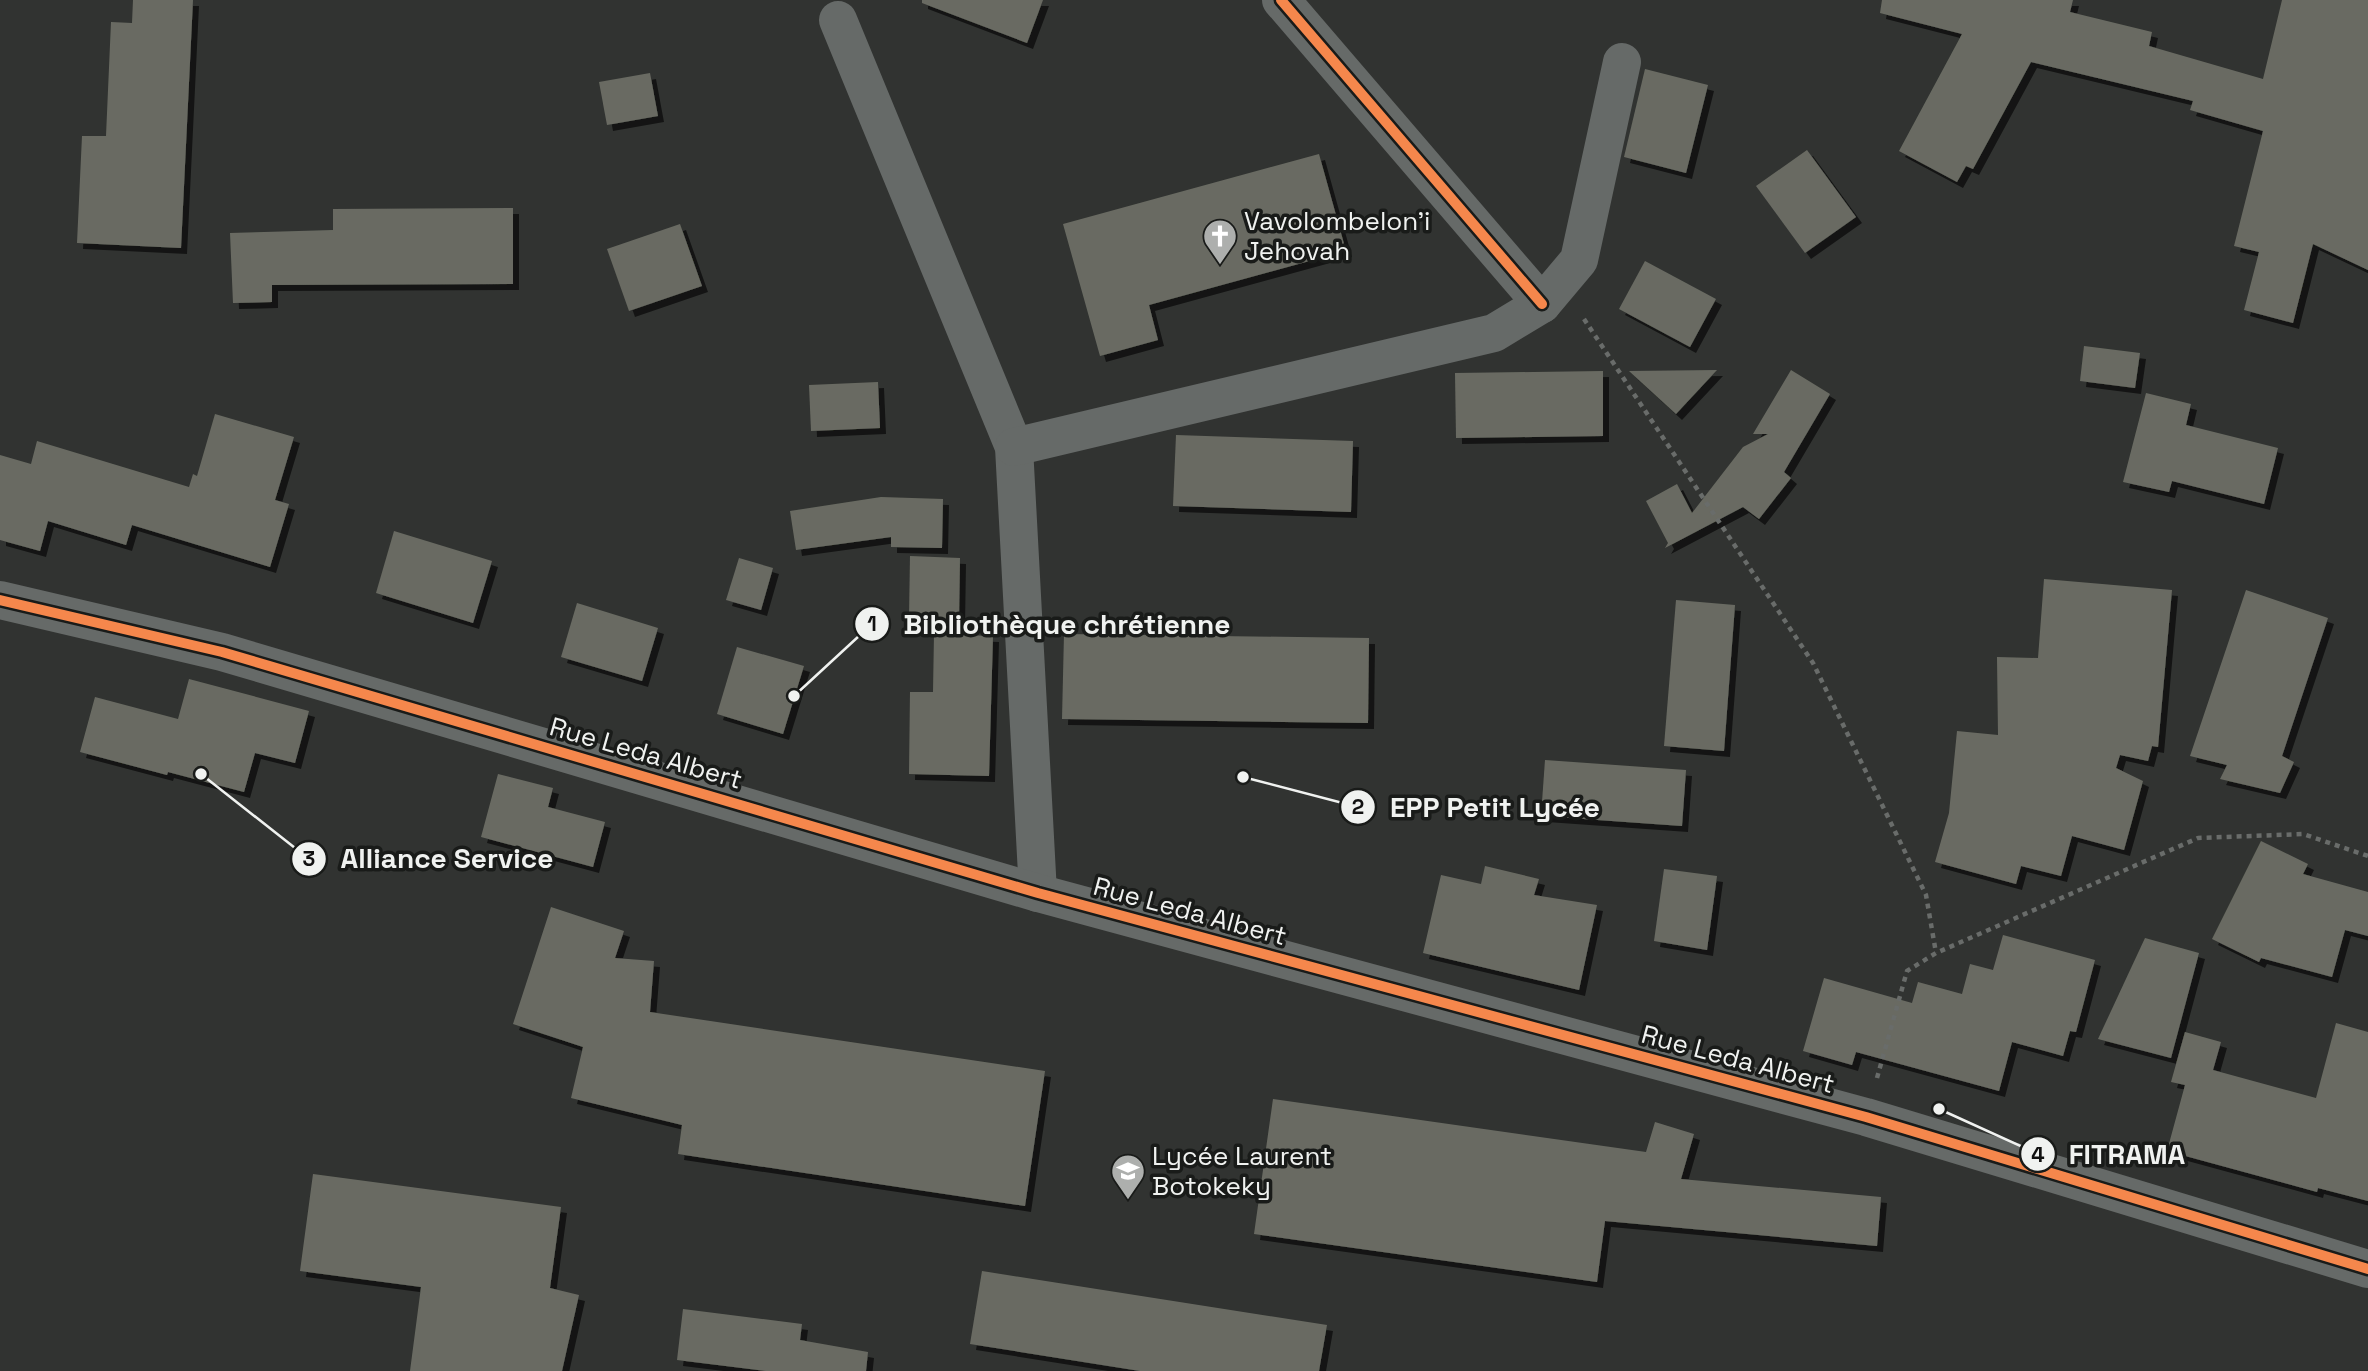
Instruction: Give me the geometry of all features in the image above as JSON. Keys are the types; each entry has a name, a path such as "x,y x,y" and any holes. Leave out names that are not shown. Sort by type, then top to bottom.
{"street":[{"path":"1281,0 1551,293"},
{"path":"838,20 1014,447 1038,893"},
{"path":"1014,447 1494,333 1551,293 1579,260 1622,62"},
{"name":"Rue Leda Albert","path":"0,600 222,652 1038,893 1866,1117 2368,1269"}],"path":[{"path":"1551,293 1813,663 1926,895 1936,953"},
{"path":"1866,1117 1907,971 1936,953 2198,838 2303,834 2368,856"}],"building":[{"path":"133,0 193,0 181,248 77,243 82,136 106,136 111,22 132,23"},
{"path":"922,0 1043,0 1027,43 922,3"},
{"path":"1882,0 2073,0 2070,12 2152,32 2149,46 2263,79 2282,0 2368,0 2368,270 2313,244 2293,323 2244,310 2259,252 2234,246 2263,131 2190,110 2193,101 2031,62 1973,169 1966,166 1957,182 1899,151 1962,34 1880,13"},
{"path":"1645,69 1708,85 1686,173 1624,157"},
{"path":"650,73 658,116 607,125 599,82"},
{"path":"1807,150 1856,217 1805,253 1756,186"},
{"path":"1319,154 1346,251 1149,305 1158,340 1100,356 1063,224"},
{"path":"513,208 513,284 272,285 272,302 233,303 230,233 333,230 333,209"},
{"path":"680,224 702,286 629,311 607,249"},
{"path":"1645,261 1716,299 1690,347 1619,309"},
{"path":"2084,346 2140,353 2135,388 2080,381"},
{"path":"1717,370 1676,414 1629,371"},
{"path":"1791,370 1830,394 1784,472 1791,478 1759,519 1743,507 1665,548 1668,543 1646,501 1677,484 1692,513 1743,447 1768,434 1753,434"},
{"path":"1603,371 1603,436 1456,438 1455,373"},
{"path":"878,382 880,428 811,431 809,385"},
{"path":"2146,393 2191,404 2186,425 2278,448 2264,504 2172,481 2169,492 2123,482"},
{"path":"215,414 294,437 275,500 289,504 270,567 132,525 126,545 48,521 40,551 0,540 0,455 31,464 37,441 189,487 193,474 197,476"},
{"path":"1176,435 1353,441 1351,512 1173,506"},
{"path":"881,497 943,499 942,548 891,547 891,537 796,550 790,511"},
{"path":"394,531 492,561 473,623 376,593"},
{"path":"910,556 960,558 959,620 909,618"},
{"path":"739,558 773,568 761,610 726,600"},
{"path":"2044,579 2172,590 2158,747 2152,746 2148,761 2120,755 2116,768 2143,781 2124,850 2072,836 2061,876 2021,866 2016,884 1935,862 1949,813 1957,731 1998,735 1997,657 2038,658"},
{"path":"2246,590 2328,618 2282,756 2294,762 2280,793 2220,779 2227,765 2190,756"},
{"path":"1676,600 1735,605 1724,751 1664,746"},
{"path":"577,603 658,628 642,681 561,657"},
{"path":"934,634 993,636 989,776 909,774 910,692 933,692"},
{"path":"1064,634 1369,638 1368,723 1062,719"},
{"path":"737,647 804,666 783,734 717,714"},
{"path":"189,679 309,711 295,763 255,753 244,792 80,752 95,697 178,719"},
{"path":"1545,760 1686,770 1682,826 1541,816"},
{"path":"498,774 553,788 548,807 605,822 593,867 481,837"},
{"path":"2261,841 2308,864 2303,874 2368,892 2368,936 2345,930 2332,977 2261,958 2259,962 2212,939"},
{"path":"1485,866 1539,879 1534,895 1597,905 1579,990 1423,953 1441,875 1481,884"},
{"path":"1664,869 1717,876 1707,950 1654,941"},
{"path":"551,907 624,931 615,958 654,961 650,1012 1045,1071 1025,1206 678,1154 682,1125 571,1098 583,1047 513,1024"},
{"path":"2003,935 2095,960 2076,1032 2070,1031 2063,1056 2012,1042 1999,1091 1856,1052 1852,1065 1803,1051 1824,978 1912,1003 1918,982 1962,994 1970,964 1993,970"},
{"path":"2145,938 2199,953 2171,1058 2098,1039"},
{"path":"2336,1023 2368,1032 2368,1201 2318,1188 2317,1192 2167,1151 2185,1085 2171,1082 2185,1032 2221,1042 2213,1070 2316,1098"},
{"path":"1273,1099 1646,1152 1655,1122 1694,1134 1681,1179 1881,1197 1877,1246 1605,1221 1597,1282 1254,1234"},
{"path":"313,1174 561,1207 550,1288 579,1295 562,1371 410,1371 421,1287 300,1271"},
{"path":"982,1271 1327,1325 1319,1371 1140,1371 970,1344"},
{"path":"683,1309 802,1324 800,1340 868,1352 866,1371 766,1371 677,1360"}],"cycle path":[{"path":"1281,0 1542,304"},
{"path":"0,600 222,652 1038,893 1866,1117 2368,1269"}],"place":[{"name":"Vavolombelon'i Jehovah","path":"1220,266"},
{"name":"Bibliothèque chrétienne","path":"794,696"},
{"name":"Alliance Service","path":"201,774"},
{"name":"EPP Petit Lycée","path":"1243,777"},
{"name":"FITRAMA","path":"1939,1109"},
{"name":"Lycée Laurent Botokeky","path":"1128,1201"}]}
